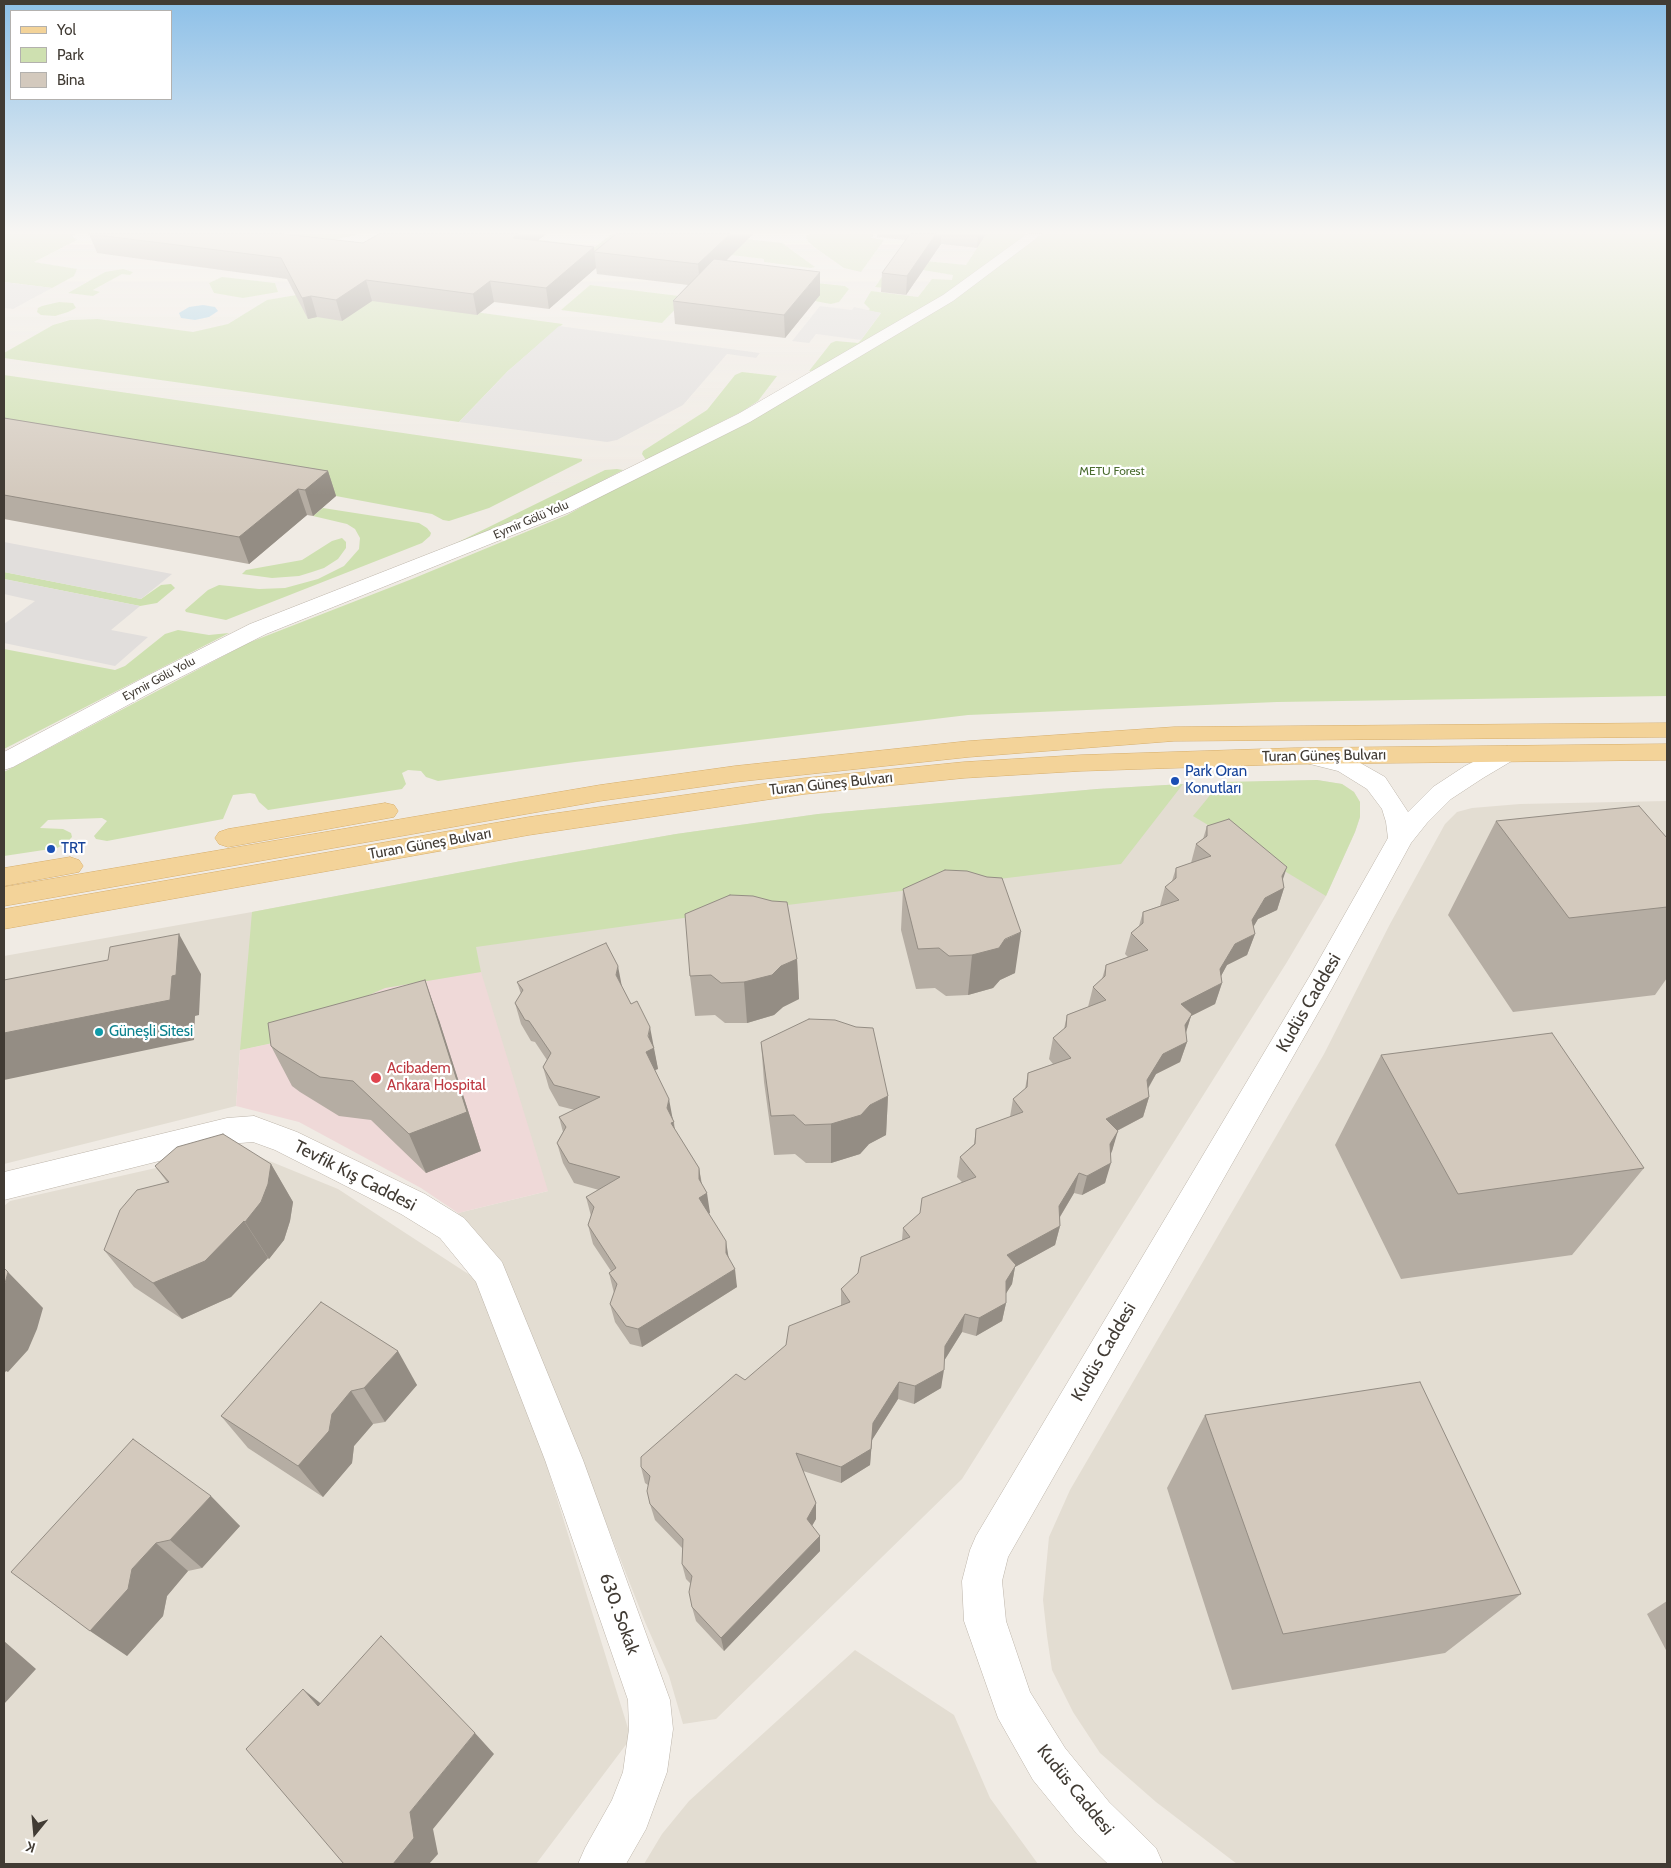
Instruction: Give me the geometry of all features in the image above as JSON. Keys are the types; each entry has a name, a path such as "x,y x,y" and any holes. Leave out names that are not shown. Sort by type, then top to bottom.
{"main road":[{"path":"4,877 519,789 613,774 809,748 990,732 1088,730 1174,734"},
{"name":"Turan Güneş Bulvarı","path":"4,897 591,795 735,774 969,749 1174,734 1667,730"},
{"name":"Turan Güneş Bulvarı","path":"4,919 529,826 805,786 964,770 1176,759 1667,752"},
{"path":"4,937 504,847 663,822 817,803 1093,777 1176,759"}],"street":[{"name":"Eymir Gölü Yolu","path":"4,762 157,680 258,629 563,508 744,418 912,321"},
{"name":"Kudüs Caddesi","path":"1140,1864 1093,1818 1049,1764 1013,1703 985,1621 982,1581 990,1550 1321,982 1401,838 1418,817 1442,793 1474,772 1508,754"},
{"path":"1302,756 1346,765 1376,782 1394,808 1399,822 1401,838"},
{"name":"Tevfik Kış Caddesi","path":"4,1186 227,1131 254,1129 294,1145 413,1204 452,1228 490,1273 564,1460"},
{"name":"630. Sokak","path":"564,1460 649,1700 652,1729 645,1772 630,1813 601,1864"}],"shaded area":[{"path":"808,321 875,321 861,340 816,334 809,343 792,341"},
{"path":"559,326 760,353 756,358 727,354 683,405 617,440 607,442 459,422 508,371"},
{"path":"4,542 172,574 141,599 4,572"},
{"path":"4,579 140,606 111,630 148,637 115,666 4,643 4,624 35,601 4,594"},
{"path":"1317,780 1342,784 1354,792 1360,802 1360,817 1355,832 1326,896 1287,962 962,1479 716,1719 683,1724 669,1676 645,1622 585,1469 499,1269 458,1213 548,1191 305,1036 240,1050 236,1106 4,1164 4,956 676,834 818,814 1097,789"},
{"path":"1667,801 1667,1864 1237,1864 1156,1802 1100,1753 1073,1712 1052,1670 1047,1636 1043,1600 1049,1537 1070,1490 1324,1054 1390,924 1445,824 1457,812 1472,808 1520,804"},
{"name":"Acibadem Ankara Hospital","path":"481,972 548,1191 458,1213 421,1188 299,1122 236,1106 240,1050 305,1036 344,1006 385,988"},
{"path":"240,1149 338,1189 479,1281 533,1421 631,1738 536,1864 4,1864 4,1206 10,1201"},
{"path":"855,1650 954,1715 990,1798 1038,1864 644,1864 662,1834 689,1801"}],"green space":[{"path":"66,321 114,321 193,332 228,324 233,321 542,321 563,324 508,371 459,422 4,358 4,353 53,325"},
{"path":"875,321 901,321 816,372 809,371 831,343 836,341 858,343"},
{"name":"METU Forest","path":"907,321 1667,321 1667,696 1277,702 968,715 575,762 438,781 426,777 421,771 408,770 402,773 406,784 402,789 268,810 259,802 255,794 233,795 223,819 107,841 96,839 94,836 107,821 102,818 48,820 40,828 63,829 71,833 72,837 65,844 57,848 4,856 4,772 248,643 412,579 567,515 867,348"},
{"path":"742,372 777,376 758,401 743,411 646,460 642,454 643,451 707,410 735,375"},
{"path":"4,375 582,459 582,461 489,508 449,521 432,514 336,496 4,441"},
{"path":"605,470 623,470 549,509 442,550"},
{"path":"323,508 419,523 431,533 422,543 226,620 186,612 185,610 208,590 219,585 259,589 285,588 318,579 344,566 359,549 360,538 355,529 347,524 313,516"},
{"path":"342,538 346,542 346,548 338,559 324,568 299,576 272,578 242,574 246,570 302,560 332,541"},
{"path":"4,572 141,599 161,585 171,584 175,588 157,603 140,606 4,579"},
{"path":"178,630 209,635 229,633 4,749 4,649 115,670 125,666 165,634"},
{"path":"1317,780 1342,784 1354,792 1360,802 1360,817 1355,832 1326,896 1193,816 1221,782"},
{"path":"1183,784 1121,864 698,916 476,947 481,972 385,988 344,1006 305,1036 240,1050 252,912 676,834 818,814 1097,789"}],"building":[{"path":"4,418 328,471 305,490 298,489 239,537 4,495"},
{"path":"1639,806 1667,838 1667,907 1569,918 1496,821"},
{"path":"1229,819 1287,867 1282,876 1284,888 1265,898 1252,920 1255,934 1235,944 1220,969 1222,983 1181,1004 1192,1014 1185,1025 1187,1042 1163,1054 1147,1080 1149,1097 1106,1119 1118,1131 1110,1144 1111,1163 1087,1176 1079,1173 1059,1206 1060,1226 1007,1255 1016,1265 1006,1281 1006,1303 979,1318 965,1314 945,1346 944,1370 915,1386 899,1382 873,1423 871,1449 841,1467 796,1453 816,1503 807,1519 820,1536 721,1638 692,1607 689,1592 692,1576 682,1564 683,1539 650,1504 647,1491 650,1476 641,1467 641,1457 736,1374 745,1380 786,1345 789,1326 850,1302 841,1289 858,1273 861,1257 910,1237 903,1228 920,1213 922,1198 976,1177 960,1157 975,1144 976,1129 1023,1112 1013,1099 1027,1087 1028,1073 1071,1058 1053,1038 1066,1027 1067,1015 1106,1000 1093,987 1105,976 1106,965 1148,950 1131,933 1143,923 1143,912 1179,900 1165,887 1176,878 1176,868 1211,856 1196,844 1207,836 1207,826"},
{"path":"945,870 967,871 987,877 1002,878 1021,932 1005,939 999,948 972,955 949,956 939,948 918,949 903,889"},
{"path":"730,895 753,896 772,901 787,902 797,959 781,966 772,975 744,982 721,983 711,975 690,976 685,914"},
{"path":"179,934 176,975 172,976 170,1000 4,1033 4,980 108,960 110,947"},
{"path":"606,943 618,966 616,975 631,1004 637,1001 650,1027 648,1036 654,1048 646,1052 669,1099 667,1108 674,1122 671,1123 699,1168 699,1179 707,1193 699,1198 726,1241 726,1253 735,1269 638,1329 626,1326 610,1304 617,1284 609,1273 616,1268 588,1225 594,1207 586,1197 620,1177 569,1163 557,1143 566,1127 559,1117 600,1097 554,1085 543,1067 551,1053 529,1021 525,1020 515,1003 523,990 517,982"},
{"path":"425,980 467,1112 409,1134 353,1081 320,1077 271,1046 268,1023"},
{"path":"809,1019 835,1020 856,1027 873,1028 888,1096 870,1105 861,1115 831,1124 805,1125 794,1115 771,1116 761,1042"},
{"path":"1552,1033 1644,1168 1458,1194 1381,1055"},
{"path":"223,1134 271,1164 268,1184 261,1202 245,1222 205,1261 153,1283 104,1250 120,1210 137,1190 169,1182 155,1166 177,1147"},
{"path":"4,1268 8,1272 4,1287"},
{"path":"321,1302 398,1351 364,1388 351,1391 332,1414 329,1431 298,1466 221,1416"},
{"path":"1420,1382 1521,1594 1283,1634 1205,1415"},
{"path":"133,1439 211,1496 170,1540 156,1543 132,1569 128,1589 90,1631 11,1572"},
{"path":"381,1636 475,1733 410,1812 414,1838 393,1864 344,1864 246,1749 303,1689 318,1706"}],"place":[{"name":"Park Oran Konutları","path":"1175,781"},
{"name":"TRT","path":"51,849"},
{"name":"Güneşli Sitesi","path":"99,1032"},
{"name":"Acibadem Ankara Hospital","path":"376,1078"}]}
